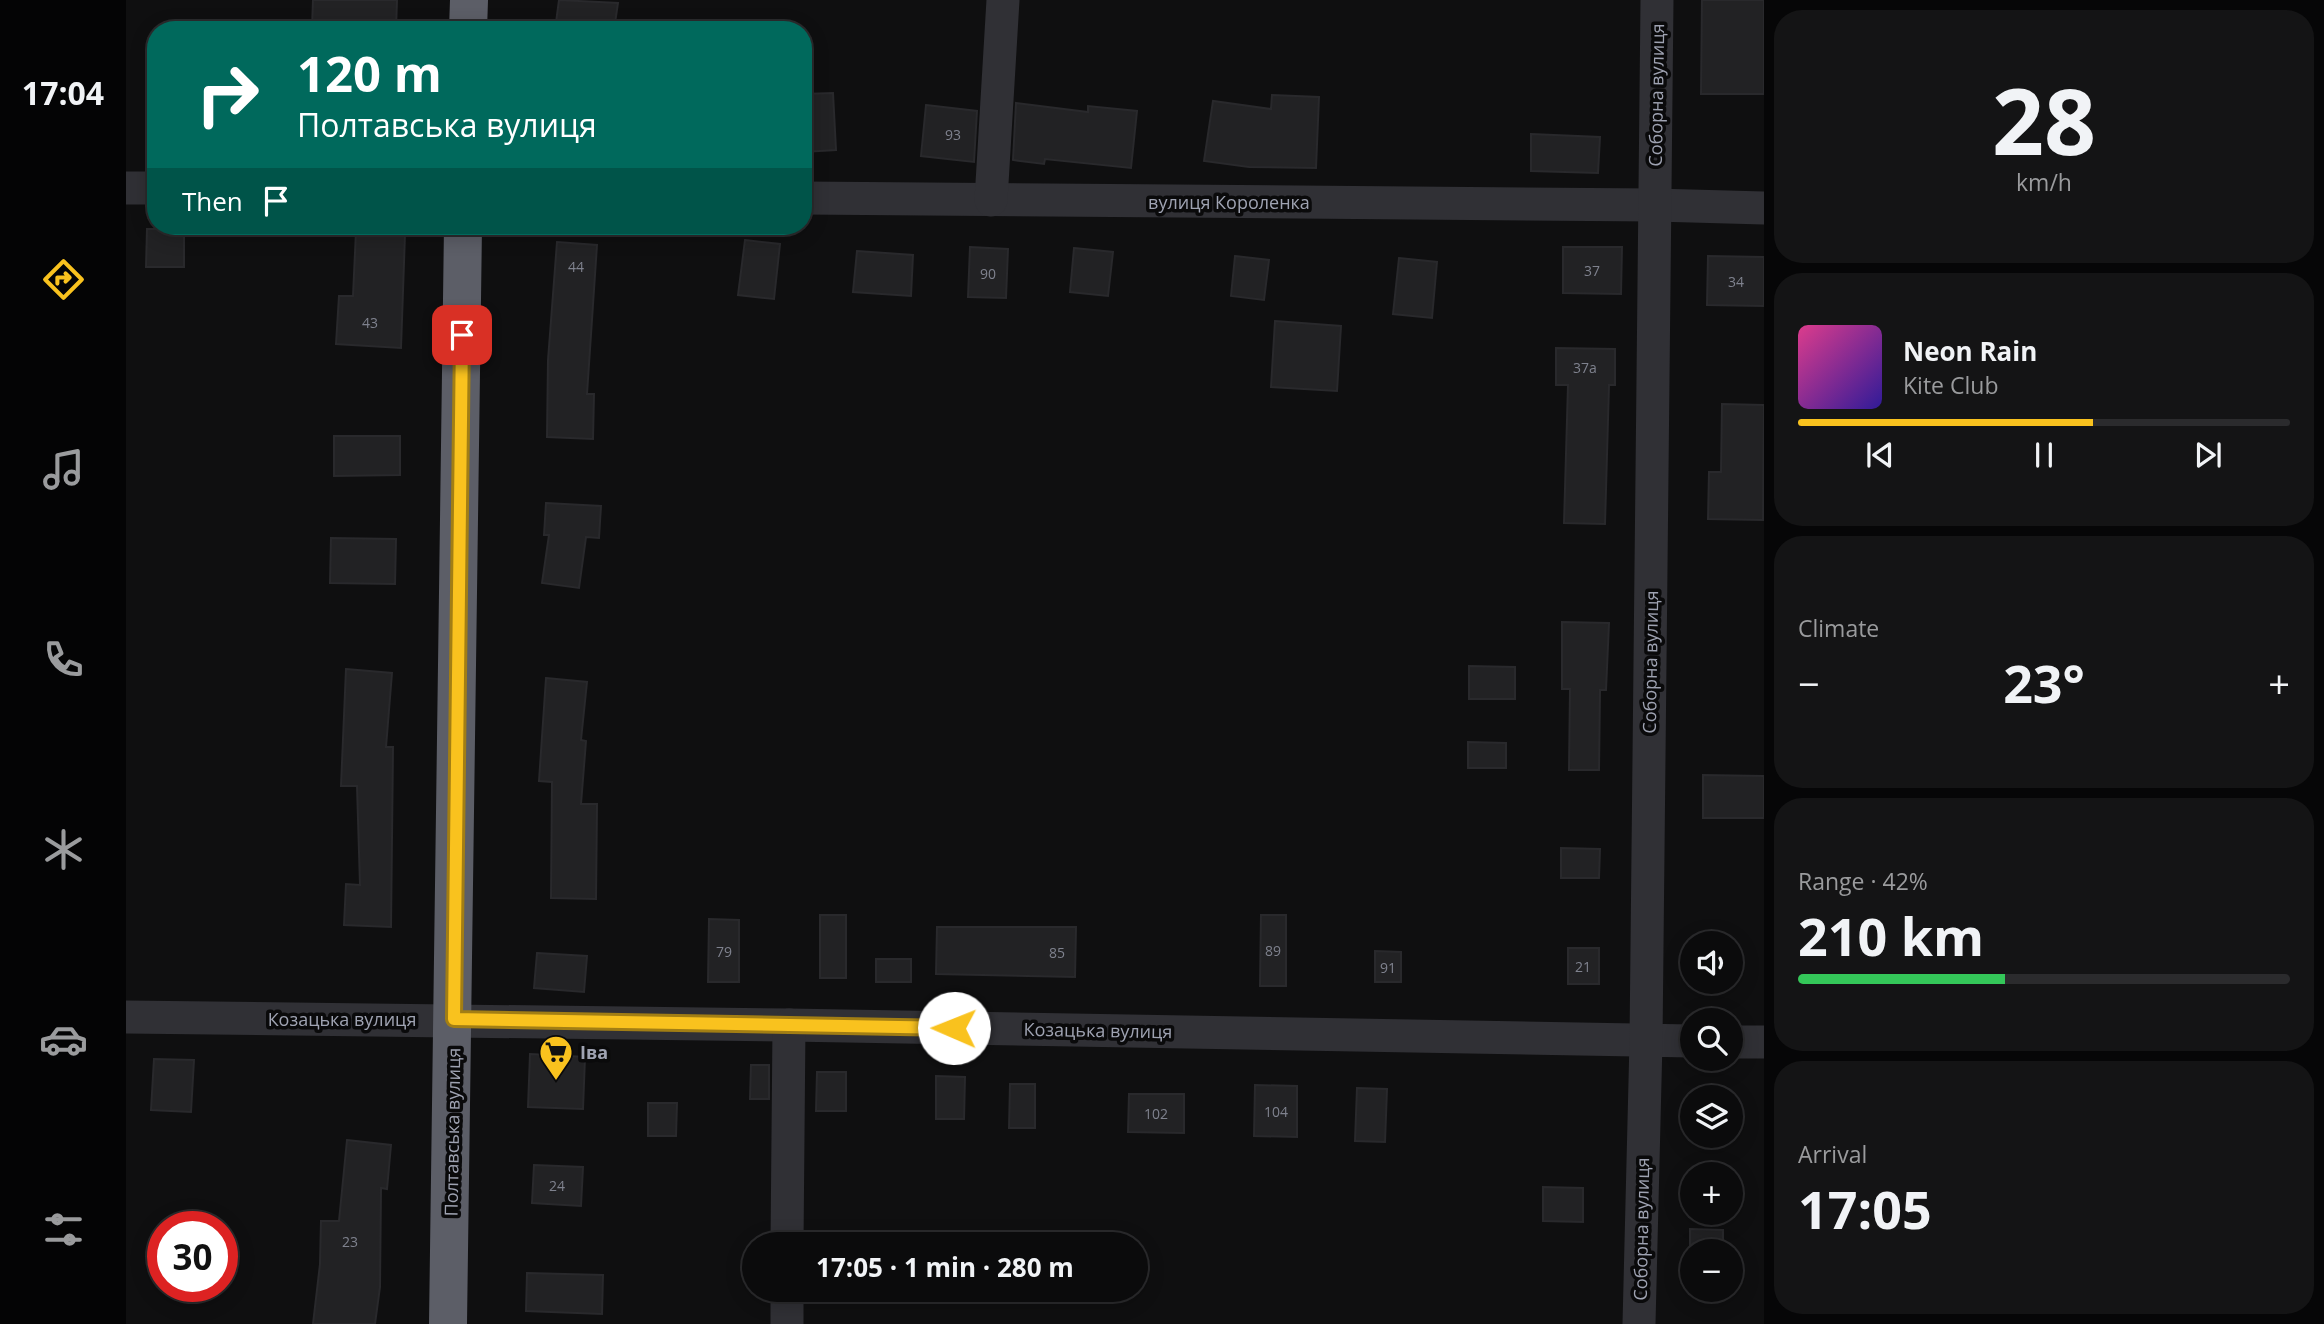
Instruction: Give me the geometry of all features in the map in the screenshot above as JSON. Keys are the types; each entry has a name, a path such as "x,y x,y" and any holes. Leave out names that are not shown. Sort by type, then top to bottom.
{"highway":[{"path":"468,21 469,0"},
{"name":"Полтавська вулиця","path":"448,1324 463,235"}],"street":[{"path":"991,200 1003,0"},
{"name":"Соборна вулиця","path":"1639,1324 1646,1041 1657,0"},
{"path":"126,188 147,188"},
{"name":"вулиця Короленка","path":"812,198 1764,208"},
{"name":"Козацька вулиця","path":"126,1017 789,1024 1680,1041"},
{"path":"787,1232 789,1024"},
{"path":"1743,1042 1764,1042"},
{"path":"786,1324 787,1302"}],"building":[{"path":"313,0 397,0 396,21 312,21"},
{"path":"559,0 618,3 615,21 556,21"},
{"path":"1702,0 1764,0 1764,94 1701,94"},
{"path":"833,93 836,150 812,151 812,94"},
{"path":"1272,95 1319,97 1316,168 1249,167 1204,161 1213,101 1271,109"},
{"path":"1016,103 1088,112 1088,106 1137,111 1131,168 1045,159 1044,164 1013,160"},
{"path":"926,105 977,111 974,162 921,156"},
{"path":"1531,134 1600,137 1598,173 1531,171"},
{"path":"147,229 147,235 184,235 184,267 146,267"},
{"path":"356,235 405,235 401,348 336,344 339,296 353,296"},
{"path":"745,240 780,244 774,299 738,295"},
{"path":"557,242 597,245 587,394 594,394 593,439 547,437 548,360"},
{"path":"970,247 1008,249 1006,298 968,297"},
{"path":"1563,247 1622,247 1621,294 1563,293"},
{"path":"1074,248 1113,252 1108,296 1070,292"},
{"path":"857,251 913,255 911,296 853,292"},
{"path":"1235,256 1269,260 1264,300 1231,296"},
{"path":"1708,256 1764,257 1764,306 1707,305"},
{"path":"1399,258 1437,262 1432,318 1393,314"},
{"path":"1275,321 1341,326 1337,391 1271,387"},
{"path":"1556,348 1615,349 1615,385 1609,385 1605,524 1564,523 1568,385 1556,385"},
{"path":"1722,404 1764,405 1763,520 1708,519 1709,472 1721,472"},
{"path":"334,436 400,436 400,475 334,476"},
{"path":"546,503 601,506 599,538 586,537 579,588 542,583 549,535 544,535"},
{"path":"331,538 396,539 395,584 330,583"},
{"path":"1562,622 1609,623 1606,690 1600,690 1599,770 1569,770 1570,689 1562,689"},
{"path":"1469,666 1515,667 1515,699 1469,699"},
{"path":"346,669 392,673 386,747 393,747 391,927 344,925 346,884 360,885 357,786 341,786"},
{"path":"546,678 587,682 581,740 586,741 581,804 597,804 596,899 551,898 552,782 539,781"},
{"path":"1468,742 1506,743 1506,768 1468,768"},
{"path":"1703,775 1764,776 1764,818 1703,818"},
{"path":"1561,848 1600,849 1599,878 1561,878"},
{"path":"820,915 846,915 846,978 820,978"},
{"path":"1261,915 1286,915 1286,986 1260,986"},
{"path":"709,919 739,920 739,982 708,982"},
{"path":"937,927 1076,927 1075,977 936,974"},
{"path":"1568,948 1599,948 1599,984 1568,984"},
{"path":"1375,951 1401,952 1401,982 1375,982"},
{"path":"537,953 587,956 584,992 534,988"},
{"path":"876,959 911,959 911,982 876,982"},
{"name":"Іва","path":"530,1054 585,1057 583,1109 528,1107"},
{"path":"154,1059 194,1060 191,1112 151,1110"},
{"path":"751,1065 769,1065 769,1099 750,1099"},
{"path":"817,1072 846,1072 846,1111 816,1111"},
{"path":"936,1076 965,1077 964,1119 936,1119"},
{"path":"1010,1084 1035,1084 1035,1128 1009,1128"},
{"path":"1255,1085 1297,1086 1297,1137 1254,1136"},
{"path":"1357,1088 1387,1089 1385,1142 1355,1141"},
{"path":"1129,1094 1184,1094 1184,1133 1128,1132"},
{"path":"648,1103 677,1103 676,1136 648,1136"},
{"path":"347,1140 391,1145 387,1189 381,1188 380,1287 375,1324 313,1324 320,1264 321,1221 339,1221"},
{"path":"534,1165 583,1167 581,1206 532,1203"},
{"path":"1543,1187 1583,1188 1583,1222 1543,1221"},
{"path":"1690,1229 1723,1230 1723,1239 1690,1239"},
{"path":"527,1273 603,1275 602,1314 526,1311"}],"place":[{"name":"Іва","path":"556,1082"}],"route":[{"path":"462,335 454,1019 954,1028"}]}
